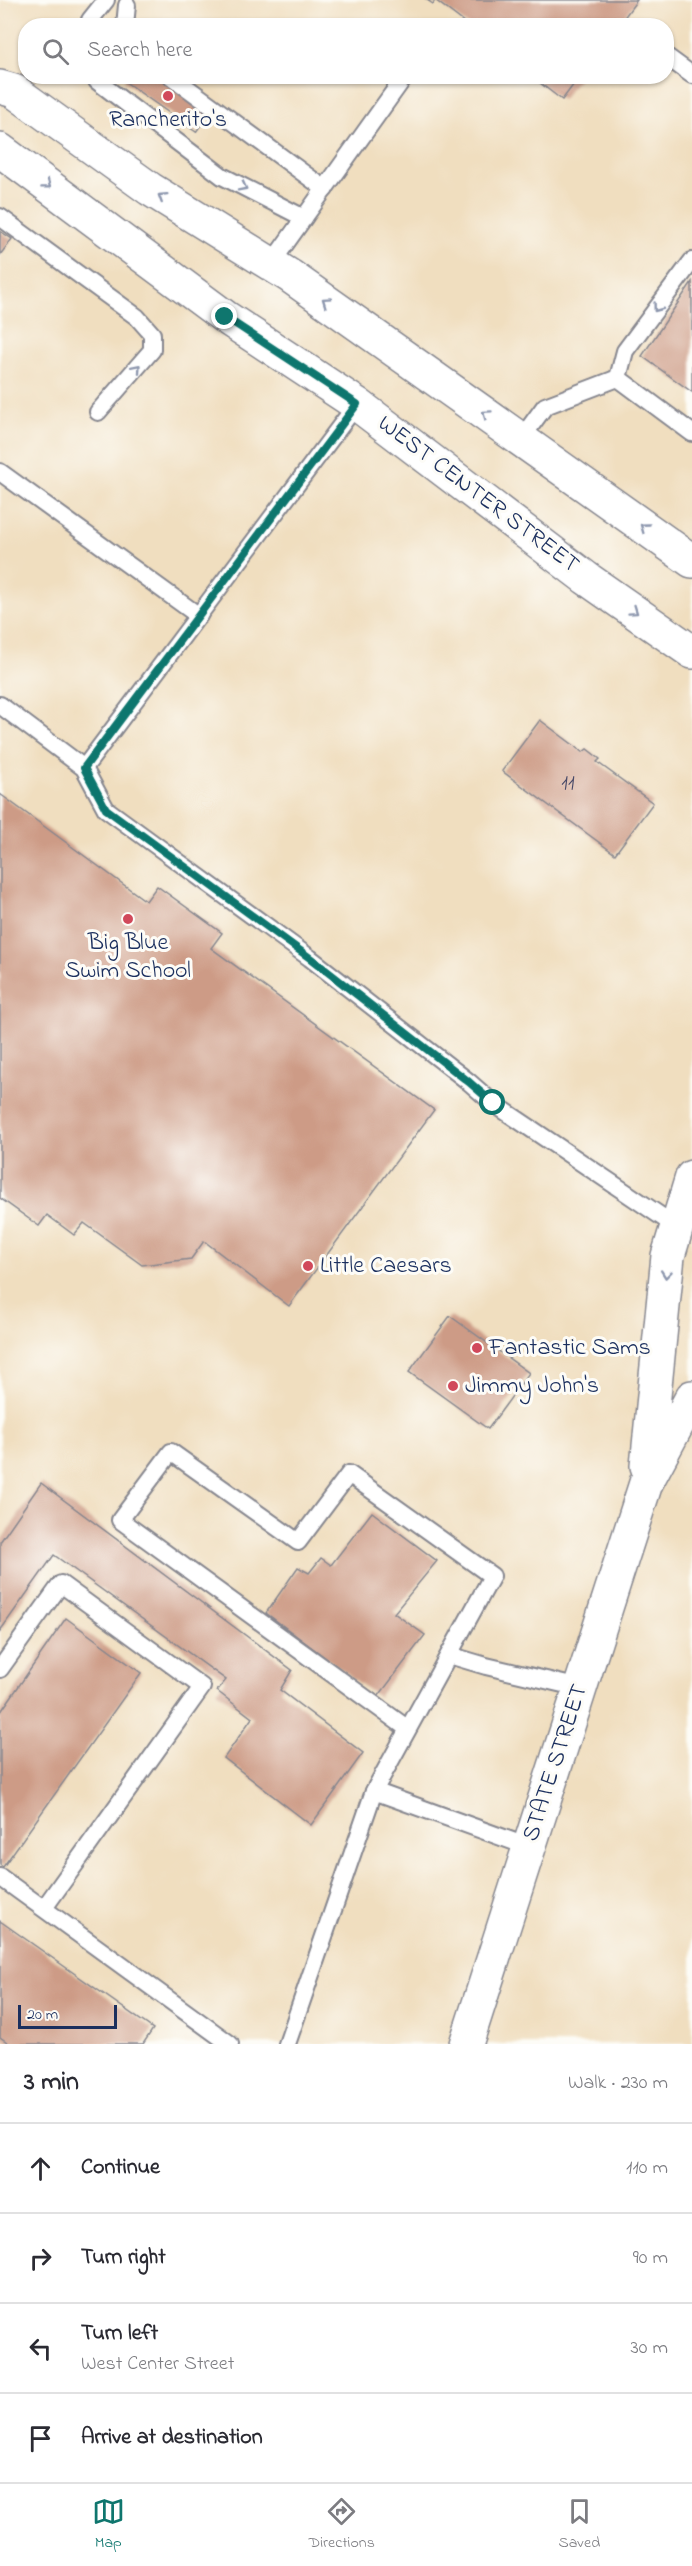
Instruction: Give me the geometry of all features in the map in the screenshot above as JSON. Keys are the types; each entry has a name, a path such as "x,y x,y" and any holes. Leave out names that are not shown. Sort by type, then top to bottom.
{"main road":[{"path":"0,87 14,91 150,189 271,264 692,561"},
{"name":"WEST CENTER STREET","path":"0,150 225,317 357,404 586,578 692,652"},
{"name":"STATE STREET","path":"646,1483 668,1256 692,1177"},
{"name":"STATE STREET","path":"466,2044 646,1483 692,1397"}],"lane":[{"path":"92,18 106,0"},
{"path":"125,18 126,5"},
{"path":"674,62 692,75"},
{"path":"101,84 222,176 304,218"},
{"path":"182,84 325,189"},
{"path":"271,264 399,84"},
{"path":"0,217 137,317 152,334 152,350 98,412"},
{"path":"618,378 625,351 692,261"},
{"path":"618,378 692,433"},
{"path":"521,439 545,406 618,378"},
{"path":"84,768 357,404"},
{"path":"0,472 199,616"},
{"path":"0,705 84,768 106,809 310,958 493,1103 677,1227"},
{"path":"287,2044 375,1791 492,1576 350,1473 298,1542 171,1452 120,1520 408,1729"},
{"path":"0,1669 61,1584 202,1687 44,1908"},
{"path":"449,1655 580,1688"},
{"path":"375,1791 529,1847"},
{"path":"0,1877 230,2044"}],"building":[{"path":"435,0 637,0 624,18 459,18"},
{"name":"Rancherito's","path":"128,84 174,84 211,111 196,132"},
{"path":"541,84 574,84 562,100"},
{"path":"0,231 12,239 0,255"},
{"path":"692,282 692,392 642,356"},
{"path":"540,720 583,752 587,749 600,759 597,762 653,803 615,854 502,771"},
{"path":"0,794 146,901 157,886 222,933 211,948 434,1110 289,1306 204,1241 191,1259 142,1265 84,1223 74,1235 47,1215 39,1226 0,1198"},
{"path":"450,1316 529,1373 488,1429 409,1372"},
{"path":"41,1483 292,1670 280,1690 363,1753 311,1825 224,1758 252,1718 217,1691 226,1680 54,1555 0,1631 0,1542"},
{"path":"372,1512 437,1561 394,1613 425,1635 378,1697 266,1613 298,1567 309,1573 321,1558 331,1565"},
{"path":"66,1618 141,1673 3,1867 0,1865 0,1713"},
{"path":"0,1921 153,2029 143,2044 10,2044 0,2037"}],"place":[{"name":"Rancherito's","path":"168,96"},
{"name":"Big Blue Swim School","path":"128,919"},
{"name":"Little Caesars","path":"308,1266"},
{"name":"Fantastic Sams","path":"477,1348"},
{"name":"Jimmy John's","path":"453,1386"}],"route":[{"path":"225,317 357,404 84,768 106,809 310,958 395,1023 493,1103"}]}
